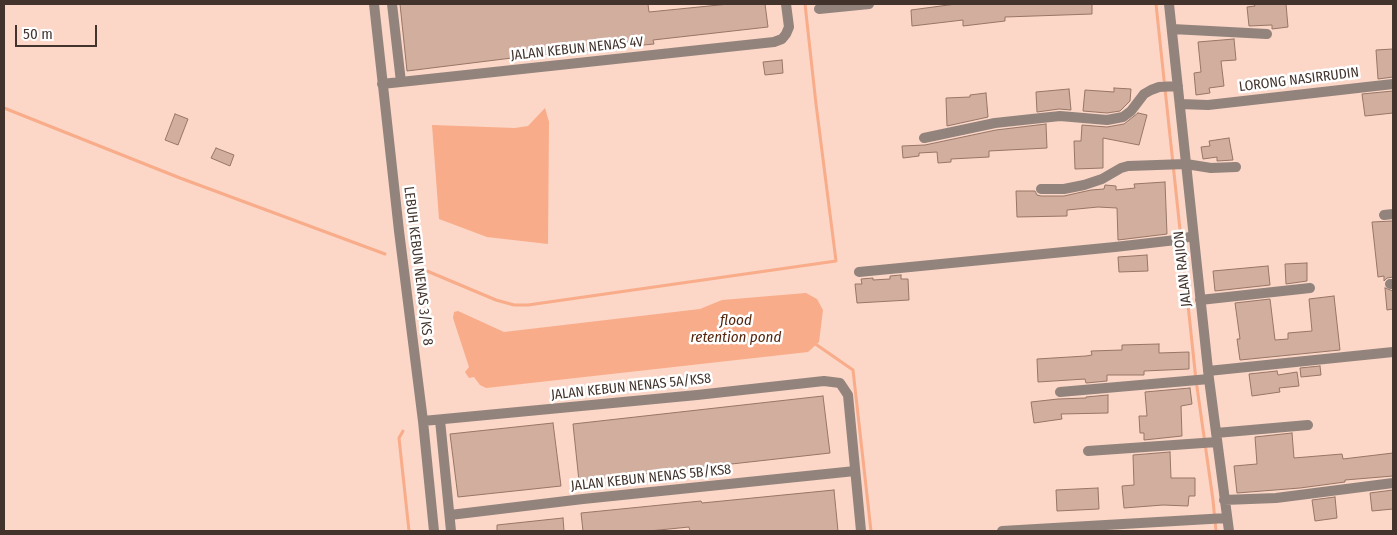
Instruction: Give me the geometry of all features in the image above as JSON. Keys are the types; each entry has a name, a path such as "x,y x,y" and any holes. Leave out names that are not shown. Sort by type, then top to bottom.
{"street":[{"name":"LEBUH KEBUN NENAS 3/KS 8","path":"374,4 399,231 423,421 434,531"},
{"path":"392,4 401,82"},
{"name":"JALAN KEBUN NENAS 4V","path":"382,84 774,42 782,40 789,26 786,4"},
{"path":"819,9 869,4"},
{"name":"JALAN RAJION","path":"1169,4 1176,86 1180,104 1183,164 1191,237 1203,300 1206,376 1224,500 1224,518 1228,531"},
{"path":"1172,29 1267,34"},
{"name":"LORONG NASIRRUDIN","path":"1180,104 1208,105 1393,84"},
{"path":"924,138 1004,122 1060,116 1107,120 1122,117 1131,111 1144,94 1159,87 1176,86"},
{"path":"1041,189 1064,189 1084,185 1102,179 1128,166 1183,164 1211,168 1236,167"},
{"path":"859,272 1191,237"},
{"path":"1203,300 1310,288"},
{"path":"1060,392 1191,380 1206,376 1393,352"},
{"name":"JALAN KEBUN NENAS 5A/KS8","path":"423,421 824,381 840,383 848,395 855,471"},
{"path":"440,420 451,531"},
{"path":"1088,451 1216,437 1308,424"},
{"path":"855,471 861,531"},
{"name":"JALAN KEBUN NENAS 5B/KS8","path":"450,515 583,499 855,471"},
{"path":"1224,500 1276,498 1393,483"},
{"path":"1002,531 1224,518"}],"water":[{"path":"545,108 549,122 548,244 487,237 439,219 432,125 515,128 528,126"},
{"name":"flood retention pond","path":"806,293 817,299 823,310 819,342 808,352 486,388 480,385 474,377 469,378 465,372 469,367 453,318 454,312 458,311 504,332 700,309 722,300"}],"building":[{"path":"400,4 648,4 649,12 729,4 765,4 768,27 653,40 654,44 520,57 407,71"},
{"path":"956,4 1092,4 1092,14 1005,17 1005,21 963,26 963,20 912,26 911,10"},
{"path":"1254,4 1286,4 1288,27 1272,29 1272,25 1249,26 1247,7 1255,6"},
{"path":"1234,39 1236,60 1221,61 1224,86 1209,88 1210,93 1196,95 1194,73 1201,72 1198,42"},
{"path":"1393,49 1393,77 1378,79 1376,50"},
{"path":"782,60 783,73 765,75 763,62"},
{"path":"1114,88 1131,89 1130,101 1120,111 1107,113 1083,111 1085,90 1114,92"},
{"path":"1069,89 1071,110 1059,109 1037,112 1036,92"},
{"path":"1393,91 1393,113 1365,116 1362,94"},
{"path":"986,93 988,117 947,126 946,98 970,97 970,95"},
{"path":"1138,113 1147,115 1139,145 1103,138 1103,168 1075,169 1074,141 1081,141 1082,125 1107,127 1124,124"},
{"path":"175,114 188,119 178,145 165,140"},
{"path":"1046,124 1047,148 989,151 989,157 951,159 951,162 938,163 937,152 919,153 919,156 903,158 902,146 925,145 996,130"},
{"path":"1229,138 1233,160 1217,161 1217,157 1203,159 1201,147 1210,146 1209,141"},
{"path":"216,148 234,155 230,166 211,158"},
{"path":"1165,182 1167,234 1118,240 1117,208 1098,207 1067,210 1067,216 1017,217 1016,191 1035,191 1037,195 1041,196 1064,196 1104,189 1105,185 1116,186 1116,190 1135,188 1134,184"},
{"path":"1393,221 1393,277 1387,278 1384,281 1384,276 1378,277 1372,222"},
{"path":"1147,255 1148,271 1119,272 1118,257"},
{"path":"1307,263 1307,281 1286,284 1285,264"},
{"path":"1268,266 1270,285 1215,291 1213,271"},
{"path":"901,275 901,279 908,279 909,300 857,303 855,284 862,284 861,279 890,279 890,276"},
{"path":"1385,288 1393,291 1393,309 1387,310"},
{"path":"1334,296 1340,350 1240,360 1237,339 1240,339 1235,303 1270,299 1275,340 1288,339 1288,333 1312,331 1309,299"},
{"path":"1159,344 1159,353 1189,352 1189,369 1144,371 1144,375 1107,375 1107,381 1086,383 1085,379 1038,382 1037,359 1086,356 1092,355 1091,351 1122,350 1122,345"},
{"path":"1320,366 1321,375 1301,377 1300,368"},
{"path":"1277,371 1278,375 1297,372 1299,386 1279,388 1280,392 1252,396 1249,374"},
{"path":"1190,388 1192,404 1181,406 1182,436 1144,440 1144,433 1140,433 1139,416 1147,416 1145,392"},
{"path":"1108,395 1108,413 1061,414 1062,419 1034,423 1031,402"},
{"path":"823,396 830,453 579,481 573,424"},
{"path":"553,423 561,486 458,497 450,434"},
{"path":"1292,433 1294,458 1342,454 1343,459 1393,453 1393,476 1345,480 1345,482 1300,488 1237,493 1234,466 1257,464 1255,437"},
{"path":"1170,452 1171,478 1195,478 1195,496 1189,496 1188,506 1163,505 1124,508 1122,486 1134,485 1133,455"},
{"path":"1098,488 1099,509 1057,511 1056,490"},
{"path":"834,490 838,531 690,531 689,527 649,531 583,531 581,513"},
{"path":"1393,490 1393,509 1372,511 1370,493"},
{"path":"1335,497 1337,518 1315,521 1312,500"},
{"path":"563,518 564,531 497,531 497,525"}],"waterway":[{"path":"427,271 496,300 514,305 528,305 836,261 805,4"},
{"path":"1156,4 1196,380 1216,531"},
{"path":"4,108 180,178 385,254"},
{"path":"814,343 853,370 871,531"},
{"path":"403,431 399,438 409,531"}]}
